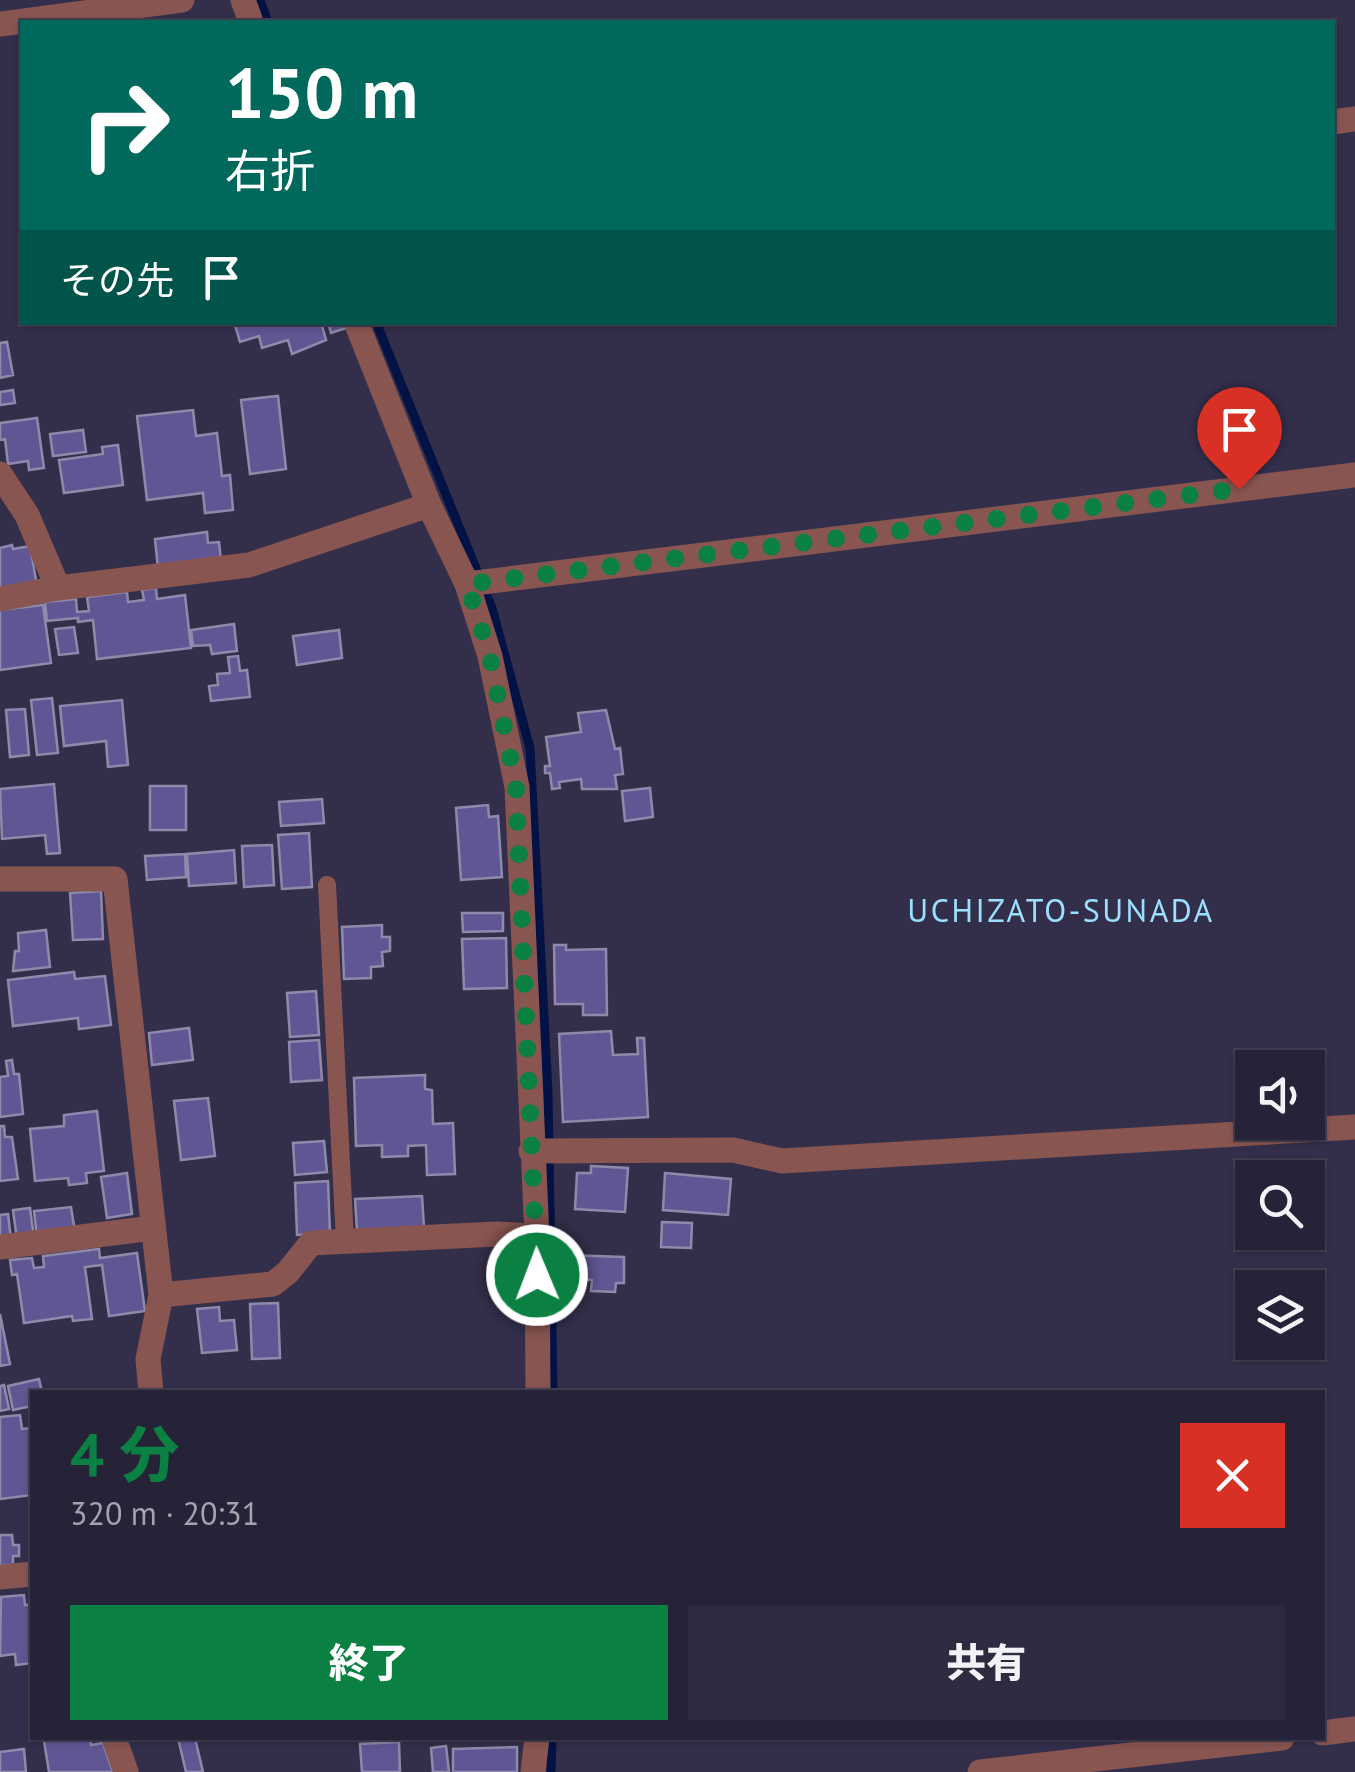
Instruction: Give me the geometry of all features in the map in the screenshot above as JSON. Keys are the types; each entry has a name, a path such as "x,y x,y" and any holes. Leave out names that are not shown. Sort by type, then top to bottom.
{"street":[{"path":"30,20 182,0"},
{"path":"357,325 429,506 467,584 490,656 516,787 530,1151 537,1236 538,1390"},
{"path":"0,474 27,516 58,588"},
{"path":"467,584 1355,474"},
{"path":"0,599 58,588 249,565 429,506"},
{"path":"0,879 115,879 161,1295 148,1358 151,1390"},
{"path":"530,1151 734,1150 782,1161 1355,1127"},
{"path":"0,1247 152,1228"},
{"path":"161,1295 273,1284 311,1244 497,1234 537,1236"},
{"path":"0,1577 30,1574"},
{"path":"1325,1733 1355,1729"},
{"path":"115,1740 126,1772"},
{"path":"534,1772 537,1740"},
{"path":"980,1772 1264,1740"}],"lane":[{"path":"327,885 344,1242"}],"building":[{"path":"235,325 322,325 326,340 292,354 288,340 262,348 259,336 240,342"},
{"path":"329,325 353,326 331,333"},
{"path":"7,342 13,375 0,378 0,343"},
{"path":"13,390 15,403 0,405 0,392"},
{"path":"278,396 286,469 250,474 241,400"},
{"path":"193,410 196,436 217,433 222,476 230,475 233,510 205,513 203,493 147,500 137,416"},
{"path":"37,418 44,468 29,470 28,461 8,464 5,439 0,440 0,423"},
{"path":"83,430 86,452 53,456 50,434"},
{"path":"118,445 123,485 64,493 59,460 103,454 102,447"},
{"path":"207,532 208,543 219,542 221,561 158,569 155,539"},
{"path":"12,545 13,549 30,546 37,586 0,592 0,548"},
{"path":"156,588 157,599 185,595 191,648 97,659 93,620 47,621 45,602 76,599 77,612 89,611 87,597 127,592 128,602 144,600 142,590"},
{"path":"43,605 51,663 0,670 0,610"},
{"path":"234,624 237,651 212,654 210,645 193,646 191,630"},
{"path":"74,627 78,653 59,655 55,629"},
{"path":"339,630 342,658 297,665 293,636"},
{"path":"238,656 240,671 247,670 250,697 211,701 209,686 218,685 217,674 230,673 228,657"},
{"path":"52,698 58,753 37,755 31,700"},
{"path":"122,700 128,765 108,767 106,741 64,746 60,706"},
{"path":"25,709 29,755 10,757 6,710"},
{"path":"606,710 615,749 620,748 623,774 615,775 617,789 582,789 581,779 559,782 560,788 552,789 550,773 545,773 545,766 550,766 546,737 581,732 578,713"},
{"path":"54,784 60,853 47,854 45,835 2,839 0,789"},
{"path":"150,786 186,786 186,830 150,830"},
{"path":"650,788 653,817 625,821 622,791"},
{"path":"322,799 324,823 281,826 279,802"},
{"path":"488,805 489,817 498,816 502,877 461,880 456,808"},
{"path":"309,833 312,887 282,889 278,835"},
{"path":"272,845 274,885 244,887 242,846"},
{"path":"234,850 236,883 189,886 187,854"},
{"path":"185,854 186,877 147,880 145,856"},
{"path":"101,891 103,939 73,940 70,893"},
{"path":"462,913 503,913 503,931 463,932"},
{"path":"382,925 382,937 390,937 390,951 382,952 383,966 371,967 371,978 344,979 342,927"},
{"path":"46,930 50,967 13,971 15,951 19,951 18,933"},
{"path":"506,938 507,988 464,989 462,939"},
{"path":"554,945 566,945 566,950 606,949 607,1015 583,1015 583,1004 555,1004"},
{"path":"74,972 75,979 105,976 111,1025 79,1029 78,1018 13,1026 8,980"},
{"path":"316,991 319,1035 290,1037 287,993"},
{"path":"189,1028 193,1060 152,1065 149,1033"},
{"path":"611,1031 613,1055 638,1054 637,1038 644,1038 648,1117 563,1122 559,1034"},
{"path":"319,1040 322,1080 291,1082 289,1042"},
{"path":"12,1060 14,1074 19,1074 23,1114 0,1117 0,1077 8,1076 6,1061"},
{"path":"425,1075 425,1089 432,1090 433,1124 453,1123 455,1174 427,1175 426,1145 408,1146 408,1156 382,1157 382,1145 356,1146 354,1078"},
{"path":"208,1098 215,1156 181,1160 174,1101"},
{"path":"97,1111 104,1171 86,1173 87,1183 69,1185 68,1178 35,1181 30,1129 64,1126 64,1115"},
{"path":"0,1126 4,1126 5,1137 12,1137 18,1179 0,1181"},
{"path":"324,1141 327,1172 295,1175 293,1143"},
{"path":"591,1166 628,1168 625,1212 575,1209 577,1173 591,1173"},
{"path":"127,1173 132,1214 107,1218 101,1177"},
{"path":"665,1173 731,1179 728,1215 663,1210"},
{"path":"328,1181 330,1233 297,1235 295,1183"},
{"path":"422,1196 424,1227 357,1230 355,1199"},
{"path":"71,1207 75,1232 37,1237 34,1211"},
{"path":"30,1208 34,1238 17,1240 13,1210"},
{"path":"8,1214 11,1239 0,1241 0,1215"},
{"path":"662,1222 692,1223 691,1248 661,1247"},
{"path":"99,1249 100,1258 137,1253 145,1311 109,1316 102,1265 85,1267 92,1319 73,1321 72,1316 24,1323 17,1274 12,1275 10,1260 32,1258 34,1268 44,1267 43,1256"},
{"path":"566,1255 624,1257 624,1283 616,1283 615,1292 591,1291 592,1280 566,1279"},
{"path":"278,1303 280,1358 252,1359 250,1304"},
{"path":"219,1307 220,1321 234,1320 237,1350 202,1353 197,1309"},
{"path":"0,1314 10,1364 0,1366"},
{"path":"39,1379 42,1390 30,1390 30,1406 13,1410 8,1386"},
{"path":"4,1385 9,1409 0,1411 0,1386"},
{"path":"20,1415 22,1429 30,1428 30,1495 0,1499 0,1417"},
{"path":"0,1535 12,1535 13,1545 19,1545 19,1556 13,1556 13,1565 0,1565"},
{"path":"24,1595 25,1605 30,1604 30,1663 16,1665 15,1654 0,1656 1,1597"},
{"path":"178,1740 195,1740 203,1772 186,1772"},
{"path":"44,1741 103,1743 113,1772 49,1772"},
{"path":"399,1742 400,1772 362,1772 360,1744"},
{"path":"446,1746 449,1772 433,1772 431,1748"},
{"path":"517,1747 517,1772 453,1772 453,1749"},
{"path":"24,1749 26,1772 0,1772 0,1752"}],"waterway":[{"path":"260,0 267,20"},
{"path":"377,325 492,608 530,748 548,1093 553,1390"},
{"path":"551,1772 552,1740"}],"district":[{"name":"UCHIZATO-SUNADA","path":"1061,911"}],"route":[{"path":"537,1275 516,787 490,656 467,584 1239,489"}]}
